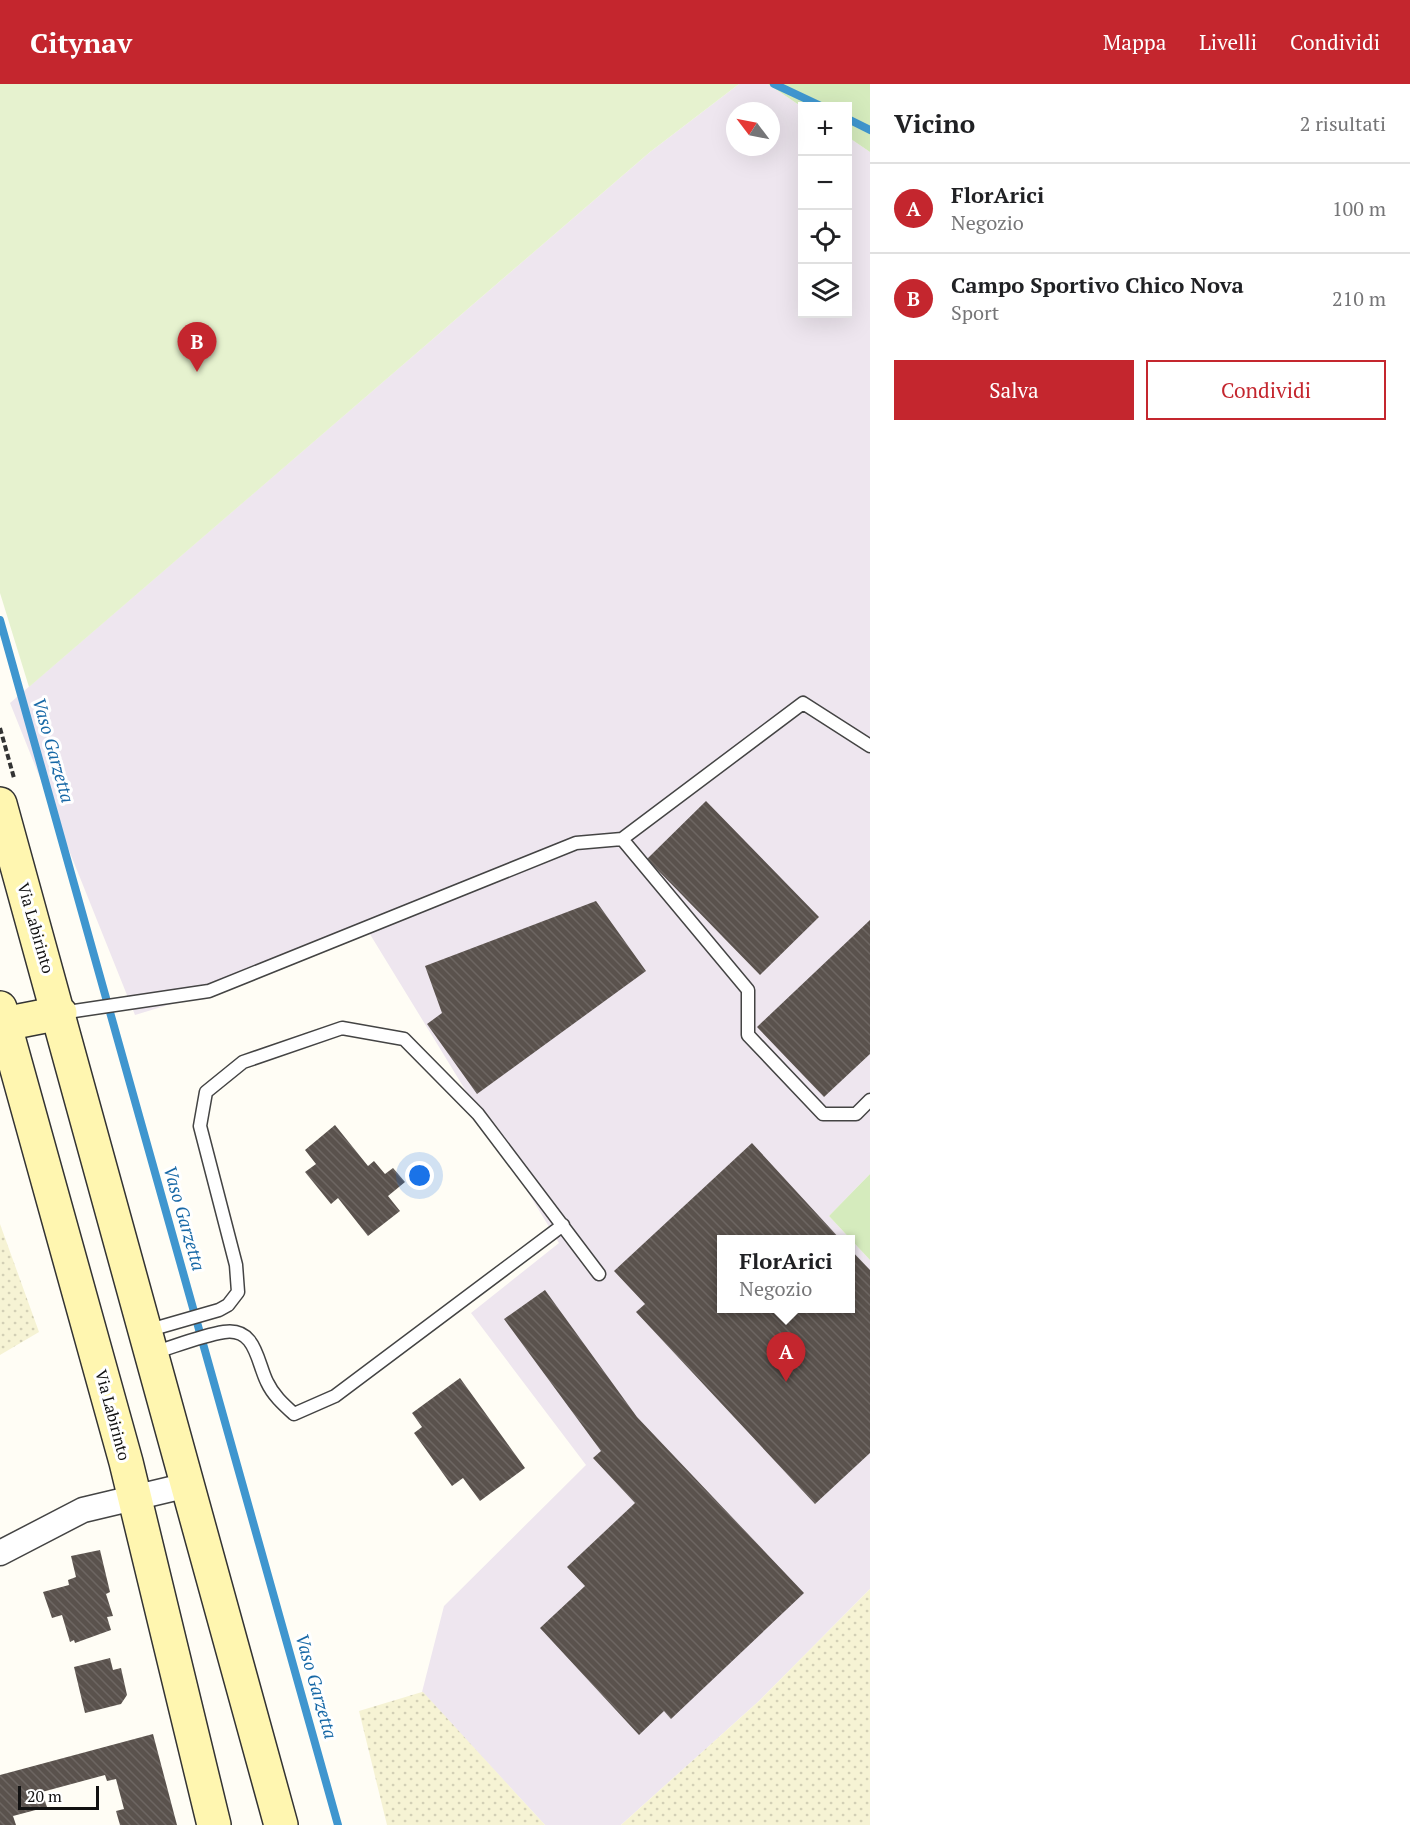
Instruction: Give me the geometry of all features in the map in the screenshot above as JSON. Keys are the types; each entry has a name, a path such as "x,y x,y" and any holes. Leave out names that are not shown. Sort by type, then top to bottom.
{"street":[{"name":"Via Labirinto","path":"0,804 60,1013 281,1825"},
{"path":"2,1016 60,1013"},
{"name":"Via Labirinto","path":"2,1016 134,1498 214,1825"},
{"path":"0,1553 83,1510 188,1485"}],"lane":[{"path":"60,1013 208,991 576,843 622,839 803,703 870,746"},
{"path":"622,839 748,990 748,1035 823,1114 856,1114 870,1100"},
{"path":"149,1342 185,1320 224,1308 238,1292 238,1279 200,1126 206,1092 243,1062 342,1028 404,1039 477,1114 599,1274"},
{"path":"149,1342 191,1342 234,1332 250,1339 267,1382 279,1400 294,1414 335,1396 563,1225"}],"shaded area":[{"path":"739,84 768,84 798,104 798,318 852,318 852,140 870,152 870,1174 829,1216 847,1235 717,1235 717,1313 855,1313 855,1244 870,1260 870,1589 759,1701 621,1825 545,1825 422,1692 444,1606 586,1465 471,1313 559,1243 368,931 234,985 135,1015 10,703 650,152"},
{"path":"0,1224 39,1332 0,1355"},
{"path":"870,1589 870,1825 621,1825 759,1701"},
{"path":"423,1692 545,1825 387,1825 359,1711"}],"green space":[{"path":"0,84 739,84 650,152 29,687 0,593"},
{"path":"768,84 870,84 870,152 852,140 852,102 798,102 798,104"},
{"path":"870,1174 870,1260 855,1244 855,1235 847,1235 829,1216"}],"building":[{"path":"706,801 819,917 760,975 647,859"},
{"path":"596,901 646,971 477,1094 427,1024 442,1013 425,966"},
{"path":"870,920 870,1054 824,1097 757,1027"},
{"path":"335,1125 368,1166 374,1161 385,1174 393,1168 405,1182 388,1196 400,1211 368,1236 338,1198 331,1204 305,1172 316,1164 305,1150"},
{"path":"752,1143 836,1235 717,1235 717,1313 855,1313 855,1254 870,1270 870,1453 815,1504 636,1312 645,1304 614,1271"},
{"path":"545,1290 637,1417 804,1593 671,1719 664,1711 639,1735 540,1628 585,1586 567,1567 635,1503 593,1458 601,1451 504,1319"},
{"path":"460,1378 525,1468 480,1501 463,1478 452,1486 414,1433 422,1427 412,1413"},
{"path":"100,1550 110,1592 106,1594 113,1616 107,1617 111,1630 75,1643 74,1640 70,1642 62,1615 52,1618 43,1592 69,1585 68,1580 76,1577 71,1556"},
{"path":"110,1658 113,1670 121,1668 127,1695 121,1704 85,1713 74,1667"},
{"path":"153,1734 177,1825 120,1825 116,1811 124,1809 116,1779 107,1781 105,1775 42,1792 47,1807 13,1816 16,1825 0,1825 0,1775"}],"waterway":[{"path":"774,84 812,102"},
{"path":"852,121 870,130"},
{"name":"Vaso Garzetta","path":"0,620 338,1825"}],"place":[{"name":"Campo Sportivo Chico Nova","path":"197,372"},
{"name":"FlorArici","path":"786,1382"}]}
